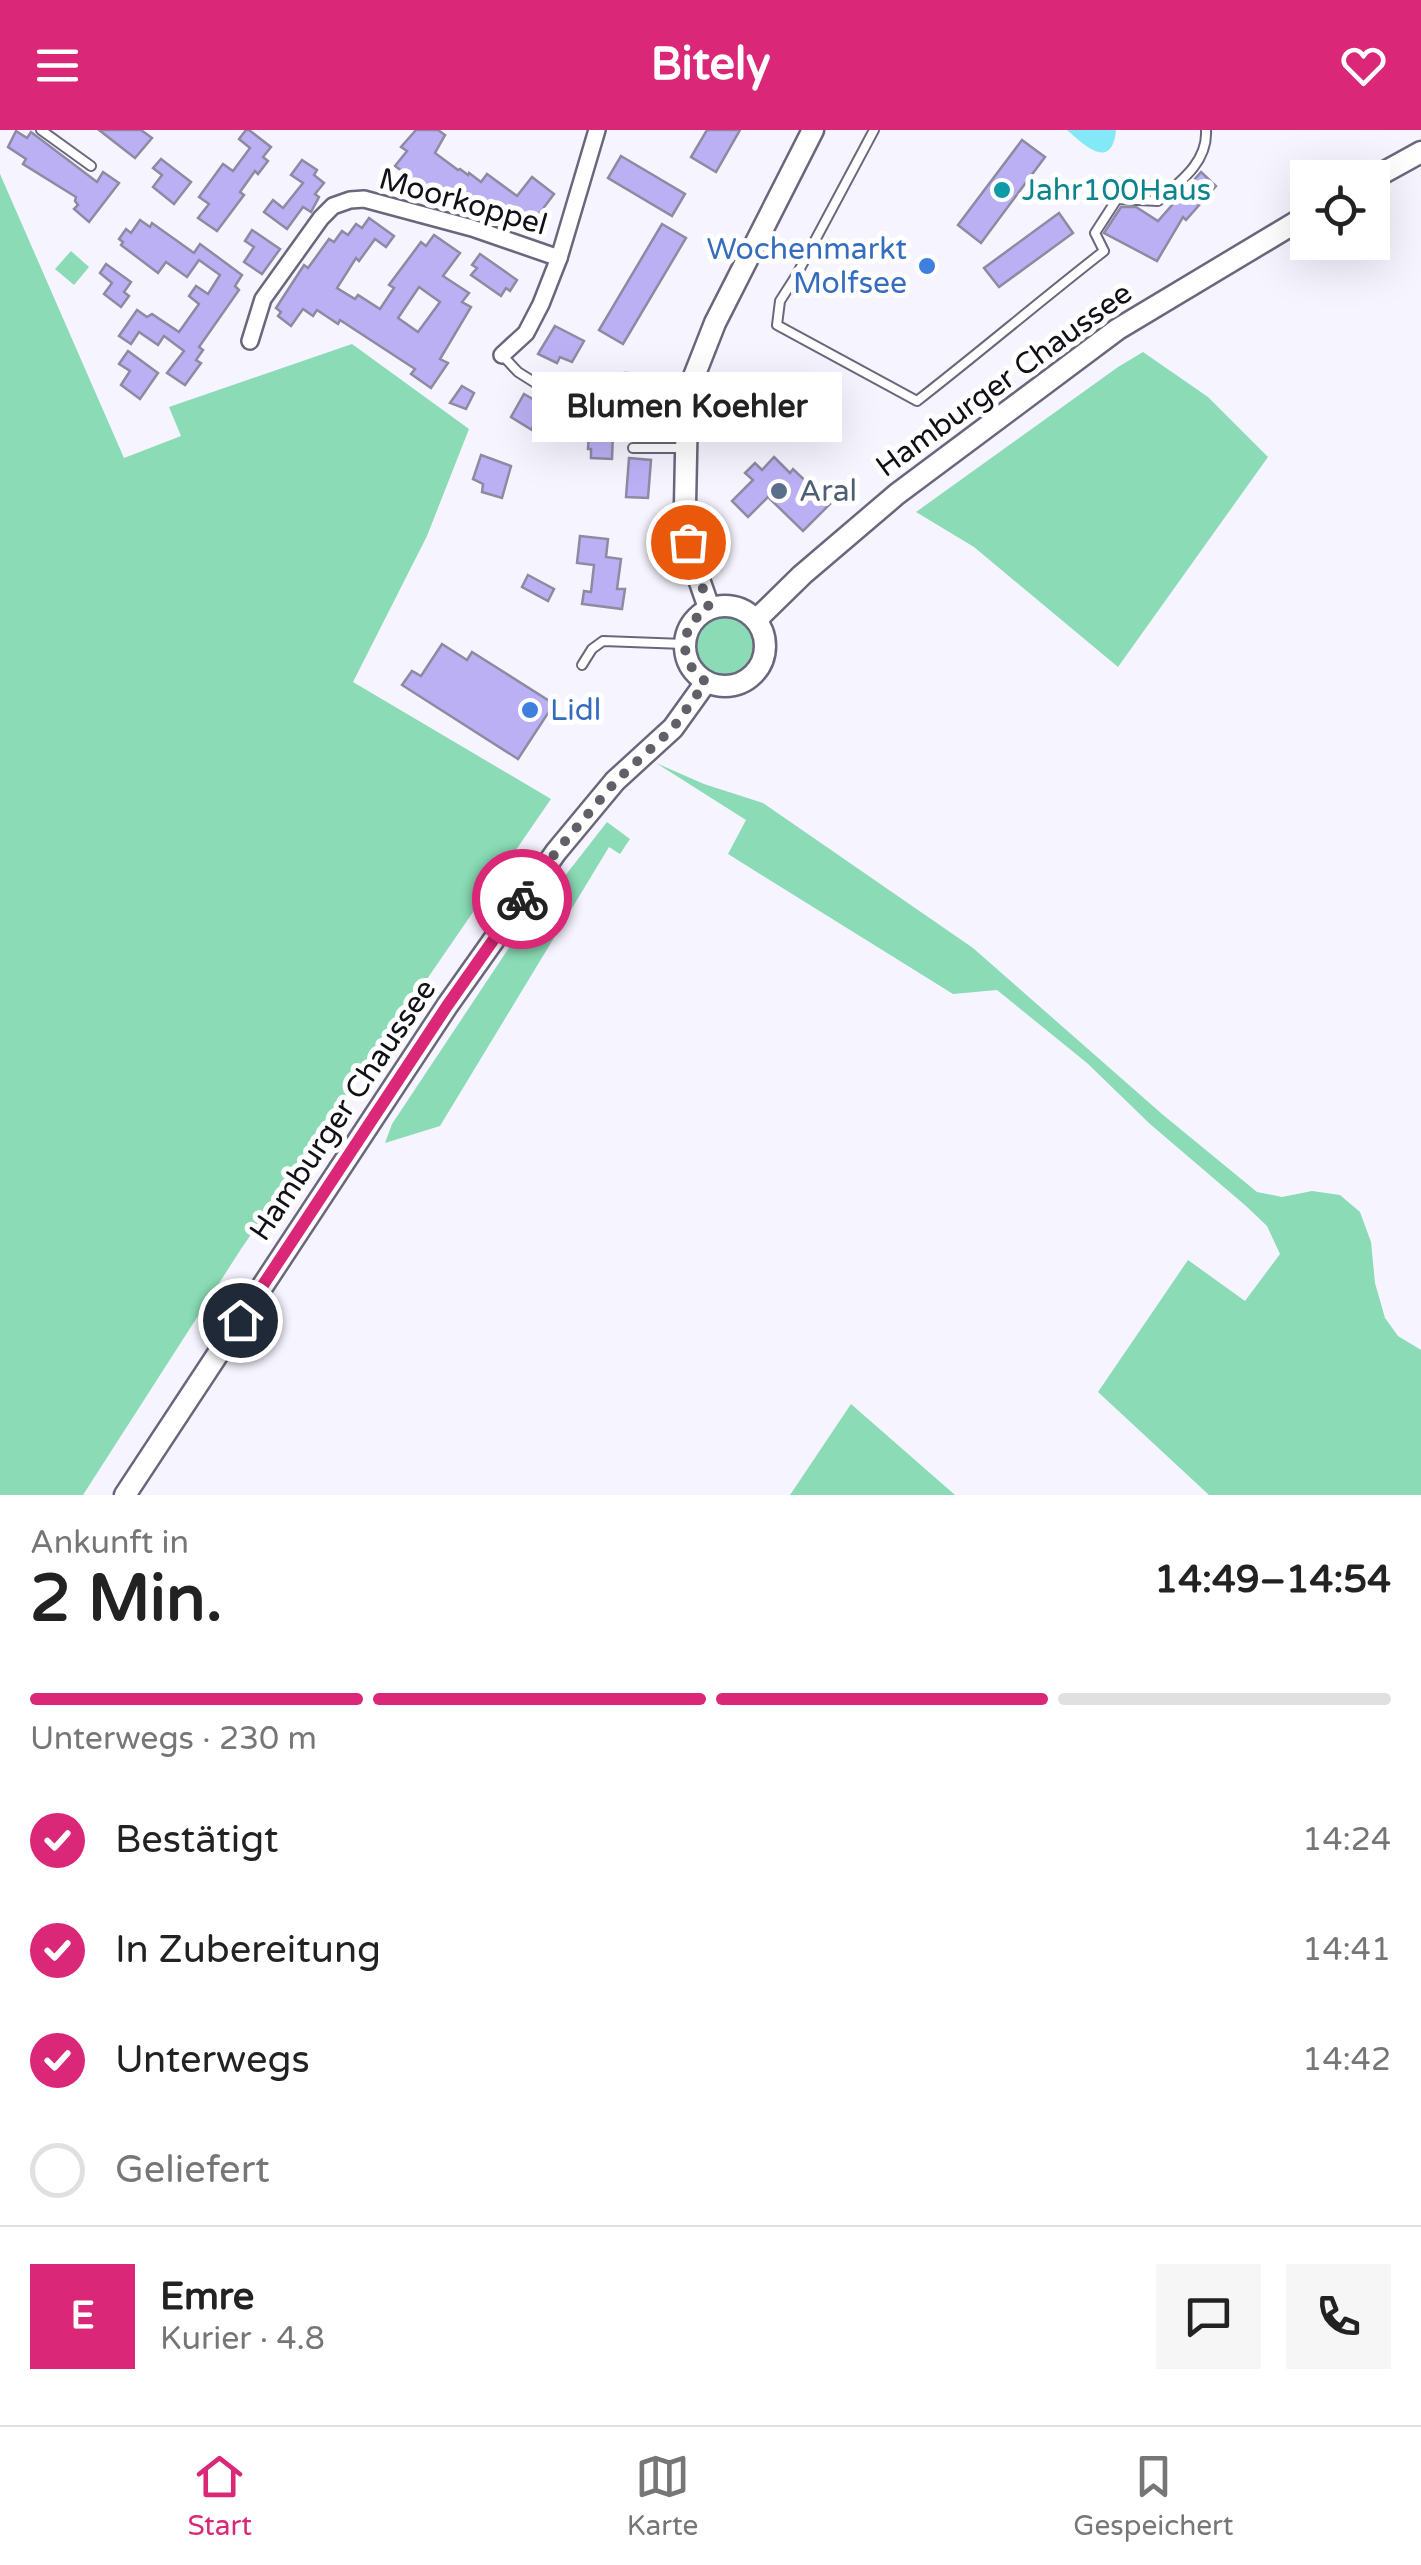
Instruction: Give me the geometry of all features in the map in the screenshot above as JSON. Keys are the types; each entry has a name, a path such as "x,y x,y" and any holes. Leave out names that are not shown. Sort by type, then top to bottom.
{"main road":[{"path":"709,608 687,534 686,448 691,384 738,276 813,130"},
{"path":"1390,169 1421,152"},
{"name":"Hamburger Chaussee","path":"756,620 897,494 1118,328 1290,227"},
{"path":"721,605 734,606 756,620 766,645 763,659 746,680 733,686 719,686 706,682 690,666 684,644 691,623 699,614 721,605"},
{"name":"Hamburger Chaussee","path":"125,1495 447,1006 539,876 616,781 673,728 706,682"}],"street":[{"path":"502,355 526,333 541,304 559,258 593,132"},
{"name":"Moorkoppel","path":"250,340 263,300 316,224 333,206 350,200 364,199 472,228 559,258"}],"lane":[{"path":"41,130 91,166"},
{"path":"874,130 780,301 778,325 916,401 1104,251 1095,233 1117,198 1158,201 1194,170 1206,130"},
{"path":"502,355 524,376 556,396"},
{"path":"633,448 686,448"},
{"path":"582,665 603,641 684,644"}],"green space":[{"path":"0,174 124,458 181,436 169,407 352,344 469,429 427,536 353,682 551,799 241,1249 83,1495 0,1495"},
{"path":"71,251 89,267 74,285 55,269"},
{"path":"1143,352 1208,397 1268,457 1118,667 974,547 916,512"},
{"path":"725,615 747,625 757,647 747,669 725,679 703,669 693,647 703,625"},
{"path":"656,763 763,803 973,948 1257,1192 1282,1197 1312,1191 1340,1195 1360,1212 1371,1242 1375,1283 1385,1318 1398,1336 1421,1350 1421,1495 1209,1495 1098,1392 1188,1260 1245,1301 1280,1254 1267,1226 1087,1063 997,990 953,994 728,854 746,820"},
{"path":"607,822 630,839 620,854 609,847 440,1126 385,1143 392,1124 536,907 550,895"},
{"path":"851,1404 955,1495 790,1495"}],"water":[{"path":"1067,130 1116,130 1109,150 1103,152 1089,148"}],"building":[{"path":"99,130 141,130 152,138 135,158"},
{"path":"246,130 271,147 263,157 268,161 258,174 255,171 240,192 244,195 217,231 198,218 209,204 199,197 223,164 233,171 250,148 239,139"},
{"path":"416,130 438,130 445,135 435,153 481,182 487,174 517,196 532,177 554,194 530,226 507,209 501,218 470,195 462,205 440,189 438,192 418,180 413,187 398,176 402,171 395,166 407,151 401,147"},
{"path":"707,130 740,130 716,172 691,157"},
{"path":"16,131 27,138 31,132 97,182 103,172 119,183 89,222 74,209 78,205 76,197 23,164 26,159 8,147"},
{"name":"Jahr100Haus","path":"1022,140 1045,157 981,243 958,225"},
{"path":"621,156 685,194 672,216 608,178"},
{"path":"161,159 191,182 174,204 153,187 162,175 153,168"},
{"path":"302,160 317,170 314,175 324,183 315,194 319,197 311,212 303,207 287,229 264,212 273,200 283,208 303,183 291,175"},
{"path":"1201,172 1216,186 1186,220 1183,217 1157,261 1104,233 1121,207 1136,207 1158,221"},
{"name":"Jahr100Haus","path":"1059,213 1073,233 999,287 984,268"},
{"path":"369,218 394,236 386,247 375,239 359,261 356,258 337,288 380,309 394,288 389,285 421,242 426,246 434,235 460,253 443,276 469,293 462,302 471,307 440,359 448,363 431,388 411,374 415,369 340,320 338,324 317,310 313,316 303,309 291,326 278,316 281,312 276,308 304,265 308,268 329,239 334,242 342,231 348,235 356,224 362,228","holes":["419,287 440,302 418,332 398,318"]},
{"path":"140,220 150,227 152,223 194,253 200,244 242,275 235,286 239,290 199,347 203,350 196,360 201,363 185,385 167,373 184,351 164,336 158,345 139,332 131,344 119,336 137,310 147,317 152,314 179,332 199,304 189,296 196,286 208,294 220,275 199,260 187,277 166,262 158,273 121,245 119,239 126,229 131,233"},
{"path":"662,224 686,238 623,344 599,330"},
{"path":"252,230 280,249 262,274 244,262 254,247 245,241"},
{"path":"480,254 517,280 510,291 506,288 501,296 471,275 477,268 472,265"},
{"path":"106,264 131,282 124,292 129,296 121,307 104,294 112,283 100,273"},
{"path":"555,326 584,341 572,362 560,357 557,363 538,354"},
{"path":"128,351 158,373 140,399 121,385 130,371 119,364"},
{"path":"625,373 649,374 645,396 611,394 610,407 587,406 589,378 625,381"},
{"path":"782,377 839,407 827,429 770,398"},
{"path":"462,386 474,393 466,409 450,403"},
{"path":"524,394 552,410 542,429 533,426 532,430 511,417"},
{"path":"589,431 613,433 612,459 591,458"},
{"path":"481,455 511,466 502,498 482,492 483,484 473,479"},
{"name":"Aral","path":"774,457 790,473 793,469 830,504 803,531 768,497 748,517 732,501 753,480 745,473 755,463 762,470"},
{"path":"629,458 651,460 648,498 626,497"},
{"path":"580,536 608,539 606,557 621,559 617,589 625,589 622,609 582,604 584,591 591,592 594,565 577,563"},
{"path":"528,575 554,589 548,601 522,587"},
{"path":"442,644 467,660 472,652 554,704 518,759 402,685 412,671 421,676"}],"way so far":[{"path":"522,899 616,781 673,728 706,682 696,675 685,656 686,633 691,623 709,608 688,542"}],"place":[{"name":"Jahr100Haus","path":"1002,190"},
{"name":"Wochenmarkt Molfsee","path":"927,266"},
{"name":"Aral","path":"779,491"},
{"name":"Blumen Koehler","path":"688,542"},
{"name":"Lidl","path":"530,710"}],"route":[{"path":"240,1320 522,899"}]}
